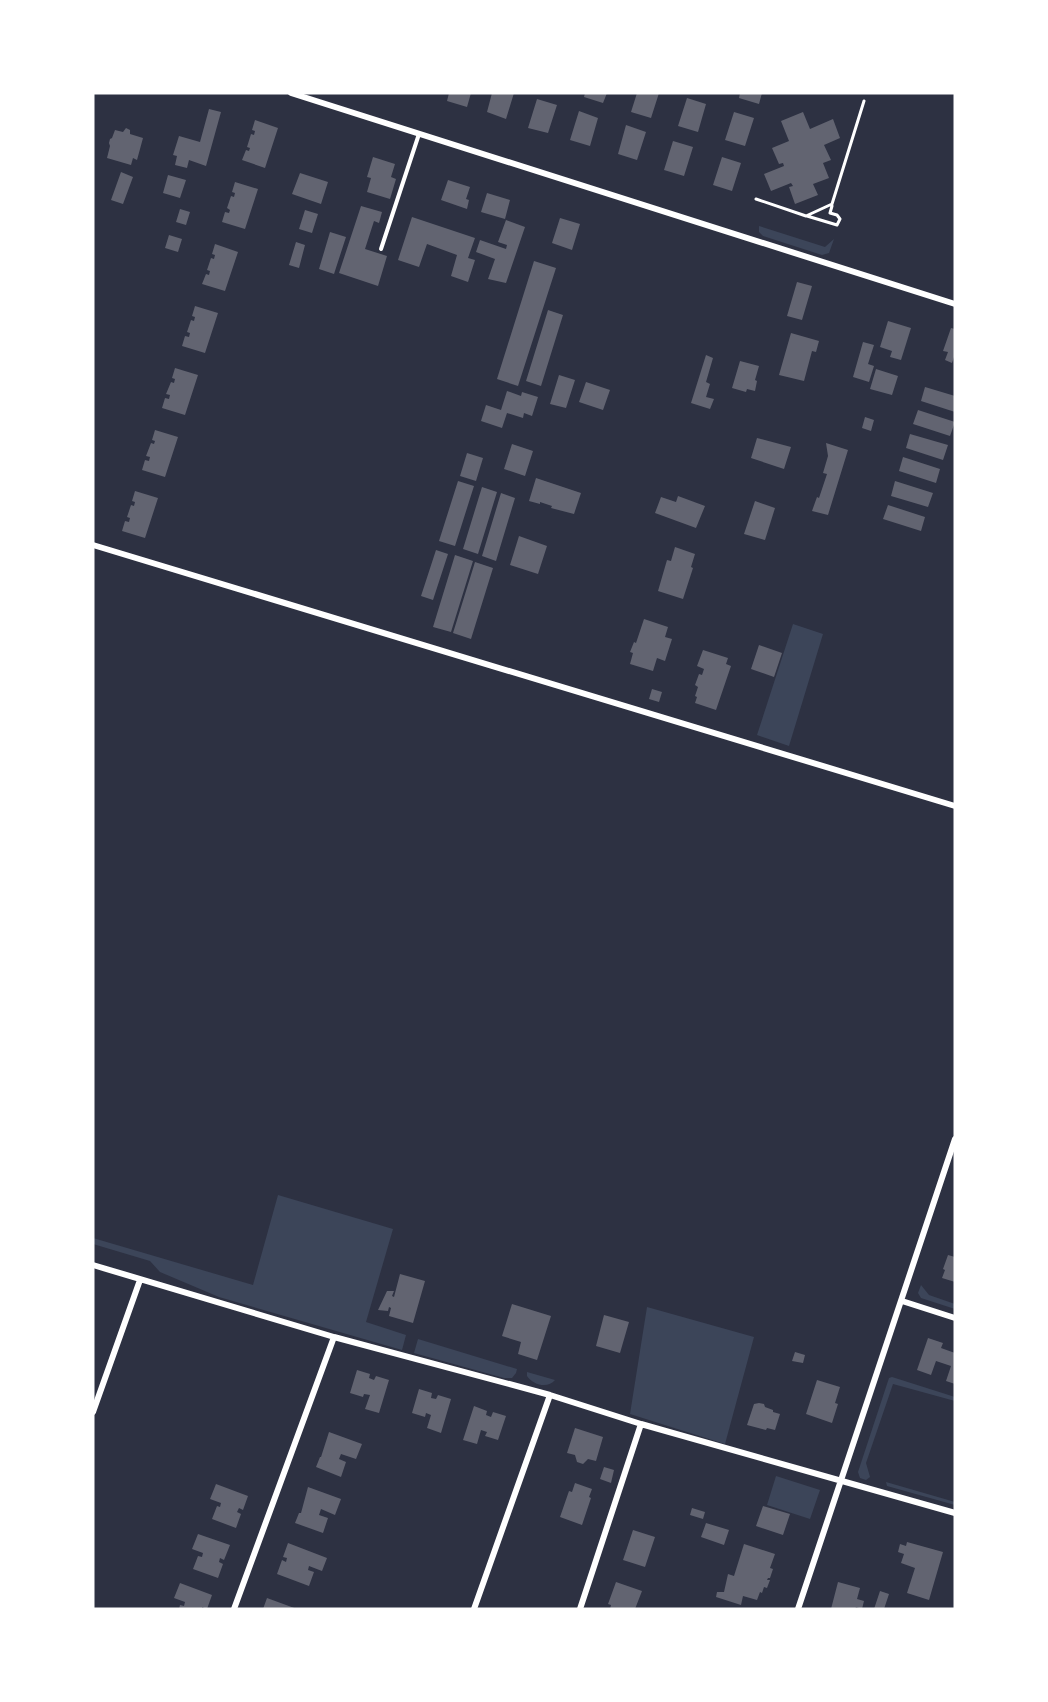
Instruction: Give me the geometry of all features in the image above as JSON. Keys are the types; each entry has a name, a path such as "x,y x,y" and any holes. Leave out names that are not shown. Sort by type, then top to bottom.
{"street":[{"path":"291,93 955,304"},
{"path":"93,545 955,806"},
{"path":"798,1609 955,1139"},
{"path":"93,1265 334,1337 550,1395 640,1424 955,1513"},
{"path":"93,1412 140,1280"},
{"path":"902,1301 955,1318"},
{"path":"234,1609 334,1337"},
{"path":"474,1609 550,1395"},
{"path":"580,1609 640,1424"}],"lane":[{"path":"381,249 419,134"}],"path":[{"path":"826,223 864,101"},
{"path":"756,199 826,223 835,225 840,223 838,216 830,213"},
{"path":"803,222 805,216 832,204"}],"shaded area":[{"path":"759,226 825,247 834,239 829,253 822,255 763,236 759,232"},
{"path":"793,624 823,634 789,746 757,735"},
{"path":"278,1195 393,1229 366,1322 406,1335 402,1350 219,1297 160,1272 150,1261 93,1244 93,1238 253,1285"},
{"path":"921,1285 929,1295 955,1304 955,1309 921,1298 918,1293"},
{"path":"647,1307 754,1337 725,1444 630,1414"},
{"path":"418,1339 517,1369 516,1373 512,1378 504,1378 414,1353"},
{"path":"527,1372 555,1380 552,1383 541,1385 533,1382 527,1376"},
{"path":"889,1378 955,1397 955,1401 893,1384 866,1463 870,1477 866,1480 860,1478 858,1472"},
{"path":"776,1476 820,1490 810,1519 767,1505"},
{"path":"886,1482 955,1502 955,1505 887,1486"}],"building":[{"path":"449,93 471,93 467,107 447,101"},
{"path":"492,93 514,93 506,119 487,112"},
{"path":"585,93 607,93 603,103 584,97"},
{"path":"637,93 659,93 651,118 631,112"},
{"path":"740,93 762,93 759,104 739,98"},
{"path":"687,98 706,104 698,132 678,126"},
{"path":"537,99 557,105 548,133 528,128"},
{"path":"209,109 221,112 206,166 189,160 187,168 175,165 177,156 173,155 179,136 200,142"},
{"path":"579,111 598,118 590,146 570,140"},
{"path":"734,112 754,118 745,146 725,140"},
{"path":"803,112 810,129 833,119 840,138 824,145 831,160 823,163 829,178 813,184 818,195 795,204 789,187 793,186 791,183 771,191 764,174 784,166 783,163 779,164 772,148 789,141 781,121"},
{"path":"255,120 278,128 265,168 242,160 246,150 249,151 250,148 247,147 251,134 254,135 255,131 252,130"},
{"path":"626,125 646,132 637,160 618,154"},
{"path":"126,128 130,130 130,134 143,138 137,160 133,158 131,165 107,158 110,139 115,130 123,132"},
{"path":"673,141 693,147 684,176 664,170"},
{"path":"373,157 395,164 391,177 396,179 390,199 367,192 371,178 367,177"},
{"path":"722,157 741,163 732,191 713,185"},
{"path":"121,172 133,177 123,204 111,200"},
{"path":"300,173 328,182 321,204 292,194"},
{"path":"168,175 186,180 180,198 163,193"},
{"path":"448,180 470,187 466,199 469,200 467,209 441,200"},
{"path":"235,182 258,189 245,229 222,222 225,212 229,213 230,210 227,208 231,196 234,197 235,193 232,192"},
{"path":"487,193 510,200 505,219 481,212"},
{"path":"361,206 382,212 379,223 374,221 365,249 387,256 378,286 339,273"},
{"path":"180,209 190,212 186,225 176,222"},
{"path":"305,210 318,214 312,233 299,229"},
{"path":"412,217 475,238 468,258 475,260 468,282 451,276 457,255 427,244 419,267 398,260"},
{"path":"560,218 580,224 572,250 552,243"},
{"path":"506,220 525,227 506,283 488,279 495,259 476,252 480,240 506,249 507,245 498,242"},
{"path":"330,232 346,237 334,274 319,269"},
{"path":"169,235 182,239 178,252 165,248"},
{"path":"296,242 305,245 299,268 289,265"},
{"path":"215,244 238,252 225,291 202,284 206,274 209,275 210,271 207,270 211,258 214,259 215,255 212,254"},
{"path":"534,261 556,268 518,386 497,379"},
{"path":"797,282 812,286 802,320 787,316"},
{"path":"195,306 218,313 205,353 182,346 185,336 189,337 190,333 187,332 191,320 194,321 195,317 192,316"},
{"path":"548,310 563,315 541,386 526,381"},
{"path":"888,321 911,328 901,360 890,357 892,351 880,347"},
{"path":"951,328 955,329 955,354 952,363 945,360 948,352 943,351"},
{"path":"791,333 819,341 816,352 812,351 804,381 779,375"},
{"path":"863,342 874,345 868,364 874,366 869,382 853,377"},
{"path":"706,355 713,358 706,382 710,384 706,397 714,399 710,409 691,403"},
{"path":"740,361 759,366 755,391 747,389 746,392 732,388"},
{"path":"175,368 198,375 185,415 162,408 165,398 169,399 170,395 166,394 171,382 174,383 175,379 172,378"},
{"path":"876,369 898,376 892,395 870,389"},
{"path":"559,375 575,380 566,408 550,404"},
{"path":"586,382 610,390 603,410 579,402"},
{"path":"925,387 955,396 955,412 921,401"},
{"path":"507,391 521,396 522,392 538,397 532,416 524,413 523,418 507,413 502,428 481,421 486,405 501,410"},
{"path":"918,410 955,422 950,436 913,424"},
{"path":"865,417 874,420 871,431 862,428"},
{"path":"155,430 178,437 165,477 142,470 145,460 149,461 150,457 146,456 151,443 154,444 155,441 152,440"},
{"path":"910,434 948,445 943,460 906,448"},
{"path":"757,438 791,447 784,469 751,458"},
{"path":"826,443 848,450 828,515 812,511 827,474 823,473 828,456"},
{"path":"512,444 533,451 525,476 504,469"},
{"path":"467,453 483,458 476,481 460,476"},
{"path":"903,457 940,469 936,483 899,471"},
{"path":"536,478 581,493 574,514 551,508 552,506 540,502 540,504 529,501"},
{"path":"458,481 474,486 455,546 439,541"},
{"path":"895,481 933,493 928,507 891,496"},
{"path":"482,487 497,492 478,554 463,549"},
{"path":"135,491 158,498 145,538 122,531 125,521 129,522 130,518 127,517 131,505 134,506 135,502 132,501"},
{"path":"501,493 515,498 496,561 482,556"},
{"path":"678,496 705,506 696,528 655,513 661,497 676,502"},
{"path":"755,501 775,508 765,540 744,534"},
{"path":"888,505 925,517 921,531 883,519"},
{"path":"519,536 547,546 538,574 510,565"},
{"path":"675,547 695,554 683,599 658,591 667,560 671,561"},
{"path":"436,550 448,554 433,600 421,596"},
{"path":"455,555 473,561 451,632 433,627"},
{"path":"475,562 493,568 471,639 453,633"},
{"path":"644,619 668,627 665,637 672,639 665,661 657,658 653,671 630,664 633,653 630,652 634,642 636,643"},
{"path":"759,645 782,653 774,677 751,669"},
{"path":"703,650 728,658 726,664 731,666 716,710 695,703 698,687 695,685 699,674 702,675 704,669 697,666"},
{"path":"652,689 662,692 659,702 649,699"},
{"path":"948,1255 955,1257 955,1282 942,1278"},
{"path":"400,1274 425,1281 413,1323 389,1316 391,1308 389,1307 388,1311 378,1310 387,1291 394,1291 392,1296 394,1297"},
{"path":"512,1304 551,1316 537,1360 518,1354 521,1342 502,1336"},
{"path":"604,1315 629,1322 620,1353 596,1346"},
{"path":"928,1338 943,1343 941,1348 955,1353 955,1384 946,1381 951,1366 936,1361 931,1375 917,1370"},
{"path":"795,1352 805,1355 803,1363 792,1361"},
{"path":"357,1370 370,1374 369,1378 374,1380 376,1376 389,1380 379,1413 365,1409 370,1395 364,1394 363,1397 350,1393"},
{"path":"817,1380 840,1387 832,1423 806,1414"},
{"path":"419,1389 432,1393 431,1398 436,1399 438,1395 451,1399 441,1433 427,1428 431,1415 426,1413 425,1417 412,1413"},
{"path":"759,1403 780,1414 775,1430 747,1425 754,1404"},
{"path":"474,1406 487,1411 486,1415 491,1417 493,1412 506,1416 498,1440 485,1436 487,1432 481,1430 477,1444 463,1440"},
{"path":"575,1428 603,1437 596,1461 588,1459 583,1464 577,1462 575,1455 567,1453"},
{"path":"329,1432 362,1444 356,1459 341,1454 339,1459 346,1462 341,1477 316,1467"},
{"path":"604,1467 614,1470 611,1483 600,1479"},
{"path":"575,1483 592,1489 582,1525 560,1517 569,1491 572,1492"},
{"path":"216,1484 248,1496 243,1510 239,1508 237,1512 241,1514 236,1528 212,1519 217,1506 220,1507 221,1503 210,1499"},
{"path":"308,1487 341,1499 335,1515 321,1509 319,1515 328,1518 323,1533 295,1523 301,1513"},
{"path":"763,1506 790,1514 783,1535 756,1526"},
{"path":"692,1508 705,1512 703,1519 690,1515"},
{"path":"706,1523 729,1530 724,1545 701,1537"},
{"path":"633,1530 655,1537 645,1567 623,1560"},
{"path":"198,1534 230,1545 224,1560 220,1558 219,1562 223,1564 218,1578 193,1569 198,1556 202,1557 203,1553 192,1549"},
{"path":"907,1542 943,1552 929,1600 907,1593 915,1568 901,1563 904,1554 898,1552 900,1544 906,1546"},
{"path":"288,1543 327,1558 322,1571 309,1566 308,1570 314,1572 309,1586 277,1574 282,1560 286,1562 287,1558 283,1557"},
{"path":"744,1544 775,1554 770,1568 773,1569 767,1580 770,1580 767,1588 764,1587 757,1600 743,1596 741,1605 716,1597 717,1592 724,1592 728,1574 734,1576"},
{"path":"616,1582 642,1591 635,1609 610,1609 611,1605 608,1604"},
{"path":"838,1582 860,1588 857,1599 864,1601 862,1609 856,1607 855,1609 831,1609"},
{"path":"180,1583 212,1595 207,1609 202,1607 202,1609 179,1609 180,1605 184,1606 185,1602 174,1598"},
{"path":"880,1591 889,1594 884,1609 874,1609"},
{"path":"267,1598 297,1609 263,1609"}]}
